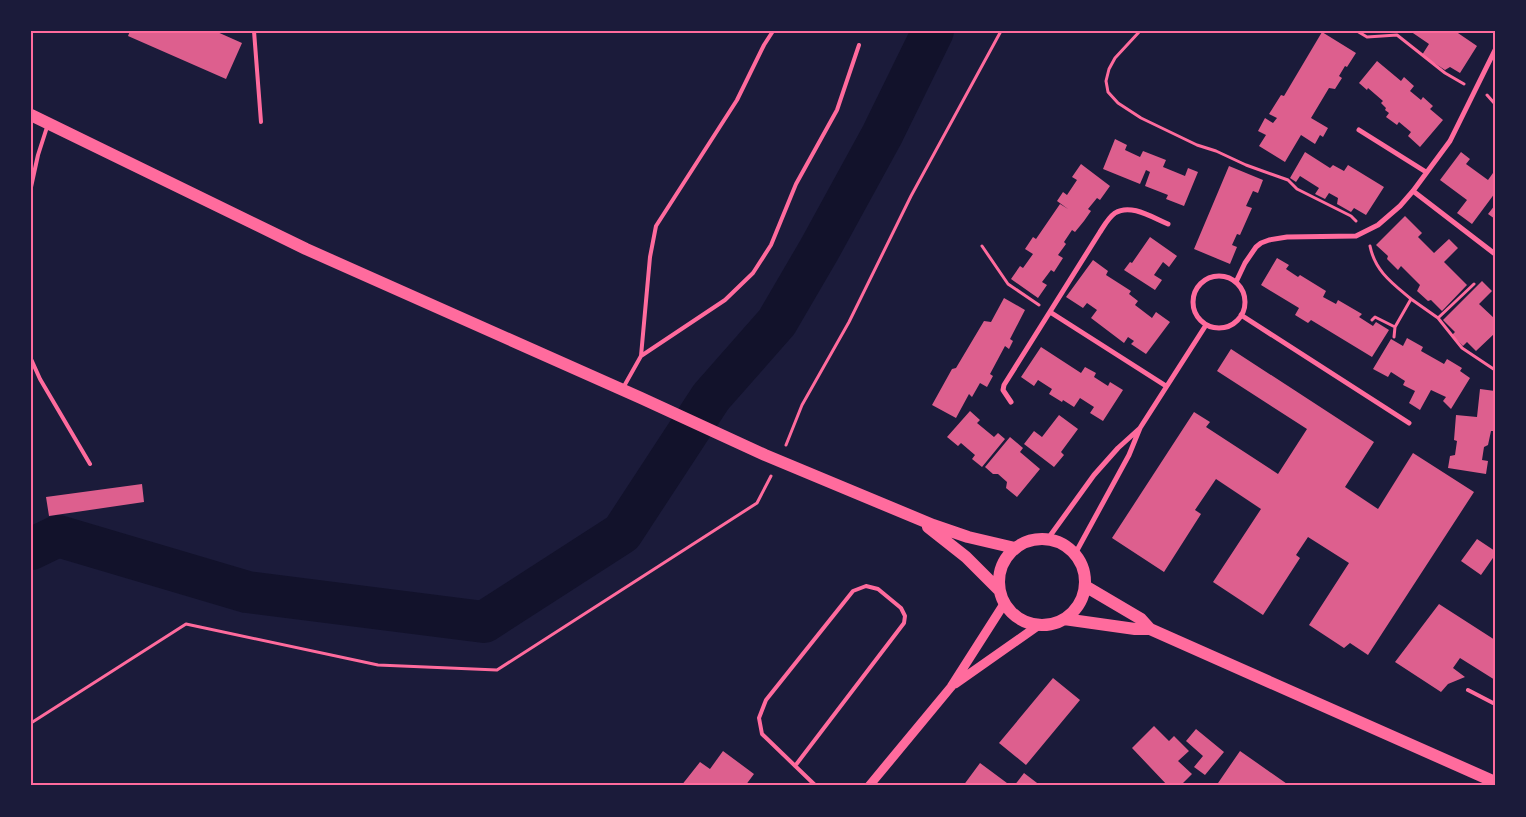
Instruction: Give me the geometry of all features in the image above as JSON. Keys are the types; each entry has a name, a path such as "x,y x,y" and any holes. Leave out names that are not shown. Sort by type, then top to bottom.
{"main road":[{"path":"31,115 306,249 641,398 764,455 916,518 968,537 1015,548"},
{"path":"916,518 966,557 999,590"},
{"path":"1034,540 1047,540 1057,542 1075,554 1084,575 1085,586 1081,600 1064,619 1052,624 1038,625 1026,622 1013,614 1004,604 999,590 999,575 1004,562 1015,548 1034,540"},
{"path":"1085,586 1141,619 1150,629"},
{"path":"1064,619 1135,629 1150,629 1495,782"}],"street":[{"path":"1236,282 1245,263 1261,243 1287,238 1356,236 1378,225 1400,206 1450,142 1495,50"},
{"path":"1359,130 1426,172"},
{"path":"1413,190 1495,254"},
{"path":"1011,402 1003,390 1004,385 1113,214 1124,210 1132,210 1168,224"},
{"path":"1217,276 1225,276 1236,282 1243,291 1245,299 1244,307 1238,320 1226,327 1218,328 1206,325 1194,312 1192,304 1196,288 1202,282 1217,276"},
{"path":"1050,312 1166,386"},
{"path":"1241,315 1410,423"},
{"path":"1075,554 1128,455 1140,428 1206,325"},
{"path":"1047,540 1094,475 1118,448 1140,428"},
{"path":"869,786 951,687 1004,604"},
{"path":"951,687 1038,625"}],"lane":[{"path":"254,31 261,122"},
{"path":"622,390 641,356 650,257 656,226 737,100 764,45 773,31"},
{"path":"641,356 725,300 753,273 771,245 796,184 837,110 859,45"},
{"path":"31,187 48,123"},
{"path":"31,359 40,379 90,464"},
{"path":"795,766 904,623 905,616 901,608 878,589 866,586 853,591 766,700 759,718 762,734 795,766 816,786"},
{"path":"1468,690 1495,704"}],"path":[{"path":"31,723 186,624 378,665 497,670 757,503 779,461 802,405 849,322 911,196 1001,31"},
{"path":"1140,31 1114,58 1109,69 1106,81 1108,92 1118,103 1141,118 1197,145 1288,180 1296,189 1351,216 1359,223 1369,242 1372,257 1379,269 1394,285 1438,318 1462,348 1495,370"},
{"path":"1357,31 1367,37 1397,35 1445,73 1476,90"},
{"path":"982,246 1008,284 1050,312"},
{"path":"1438,318 1474,284"},
{"path":"1394,337 1396,327 1412,299"},
{"path":"1372,320 1375,317 1396,327"}],"building":[{"path":"130,31 215,31 242,43 226,79 128,36"},
{"path":"1410,31 1455,31 1477,46 1460,73 1450,67 1445,70 1422,55 1429,44"},
{"path":"1322,32 1356,53 1339,76 1342,78 1335,89 1329,88 1311,118 1328,128 1323,137 1320,135 1315,144 1301,135 1285,162 1259,146 1266,135 1258,131 1265,118 1273,123 1277,118 1269,114 1281,95 1284,96"},
{"path":"1377,61 1401,81 1404,77 1414,86 1410,91 1421,100 1423,97 1433,106 1430,109 1443,120 1420,147 1408,136 1411,132 1399,122 1397,125 1386,117 1389,113 1381,103 1383,101 1359,83"},
{"path":"1115,139 1127,145 1125,150 1140,157 1143,151 1166,160 1163,167 1185,176 1188,168 1198,172 1184,206 1166,199 1168,195 1145,186 1150,172 1146,170 1140,184 1103,169"},
{"path":"1305,152 1330,168 1333,165 1344,171 1348,165 1384,187 1366,215 1354,208 1351,212 1337,204 1338,198 1329,193 1325,199 1315,194 1319,188 1300,176 1296,182 1290,178"},
{"path":"1461,152 1470,159 1466,164 1488,180 1493,173 1495,175 1495,193 1472,224 1457,213 1467,200 1440,180"},
{"path":"1081,164 1110,186 1100,200 1097,198 1088,209 1091,211 1084,221 1075,232 1072,230 1064,242 1066,244 1058,255 1063,258 1054,272 1051,270 1042,282 1047,285 1038,298 1011,279 1020,266 1023,268 1033,254 1025,249 1033,237 1036,239 1060,204 1068,209 1057,201 1063,192 1067,195 1077,180 1072,177"},
{"path":"1229,166 1263,180 1258,193 1253,191 1246,206 1252,208 1240,235 1237,234 1232,245 1237,247 1230,264 1194,249"},
{"path":"1495,205 1495,219 1488,214"},
{"path":"1405,216 1422,233 1418,237 1434,253 1449,239 1458,248 1444,262 1467,285 1442,311 1431,300 1428,301 1417,291 1420,285 1401,266 1398,270 1387,259 1388,256 1376,245"},
{"path":"1150,237 1177,256 1169,267 1163,262 1154,275 1162,280 1155,290 1124,270 1130,262 1132,263"},
{"path":"1277,258 1289,265 1286,269 1326,291 1323,297 1336,304 1338,300 1362,314 1359,317 1373,326 1376,322 1389,330 1372,357 1311,320 1308,323 1295,315 1299,308 1261,285"},
{"path":"1093,260 1108,271 1106,275 1131,291 1129,294 1138,301 1135,305 1152,318 1156,312 1170,322 1146,354 1131,344 1134,341 1128,337 1124,343 1091,318 1097,310 1087,303 1083,308 1066,297"},
{"path":"1482,281 1492,291 1479,304 1495,319 1495,333 1476,351 1467,342 1463,346 1452,335 1455,332 1443,320"},
{"path":"1004,298 1025,310 1010,339 1013,341 1009,349 1005,346 990,374 993,376 987,387 980,383 972,397 969,394 956,418 932,405 952,369 956,368 984,321 991,322"},
{"path":"1407,338 1423,347 1421,351 1444,364 1447,359 1462,368 1460,371 1470,378 1451,409 1443,401 1446,397 1431,390 1420,410 1409,403 1415,391 1403,385 1405,381 1391,372 1388,377 1373,369 1391,339 1403,346"},
{"path":"1041,347 1081,373 1085,367 1096,373 1094,377 1108,386 1110,382 1123,390 1103,421 1090,413 1094,407 1080,398 1074,407 1049,394 1052,389 1038,380 1034,386 1021,377"},
{"path":"1231,349 1374,442 1345,487 1378,509 1413,453 1474,492 1368,655 1350,643 1344,648 1309,625 1349,563 1308,537 1296,555 1300,558 1263,615 1213,582 1261,509 1216,479 1195,510 1201,514 1164,572 1112,538 1194,412 1210,422 1206,427 1278,474 1307,429 1217,371"},
{"path":"1480,389 1495,391 1495,431 1491,431 1488,445 1484,447 1482,460 1488,461 1486,474 1448,468 1450,456 1455,455 1457,441 1454,440 1456,415 1477,417"},
{"path":"970,411 980,420 977,423 994,437 998,433 1005,439 982,467 972,459 975,455 961,443 958,446 947,437"},
{"path":"1059,415 1078,429 1061,452 1064,455 1054,467 1024,444 1034,431 1042,437"},
{"path":"1010,437 1023,448 1020,452 1040,469 1017,497 1006,488 1007,482 998,474 993,474 985,467"},
{"path":"142,484 144,502 49,516 46,497"},
{"path":"1477,539 1495,551 1495,555 1481,575 1461,561"},
{"path":"1439,604 1495,640 1495,680 1460,658 1453,668 1465,677 1448,684 1441,692 1395,662"},
{"path":"1053,678 1080,700 1026,765 999,743"},
{"path":"1154,726 1169,741 1174,736 1189,751 1178,761 1192,774 1180,786 1168,786 1132,748"},
{"path":"1196,729 1224,752 1205,775 1194,767 1203,756 1186,741"},
{"path":"723,751 754,774 745,786 681,786 700,762 710,769"},
{"path":"1240,751 1290,786 1216,786"},
{"path":"980,763 1011,786 963,786"},
{"path":"1024,773 1041,786 1014,786"}],"waterway":[{"path":"31,549 58,536 247,592 484,622 622,533 711,397 777,322 882,135 933,31"}]}
